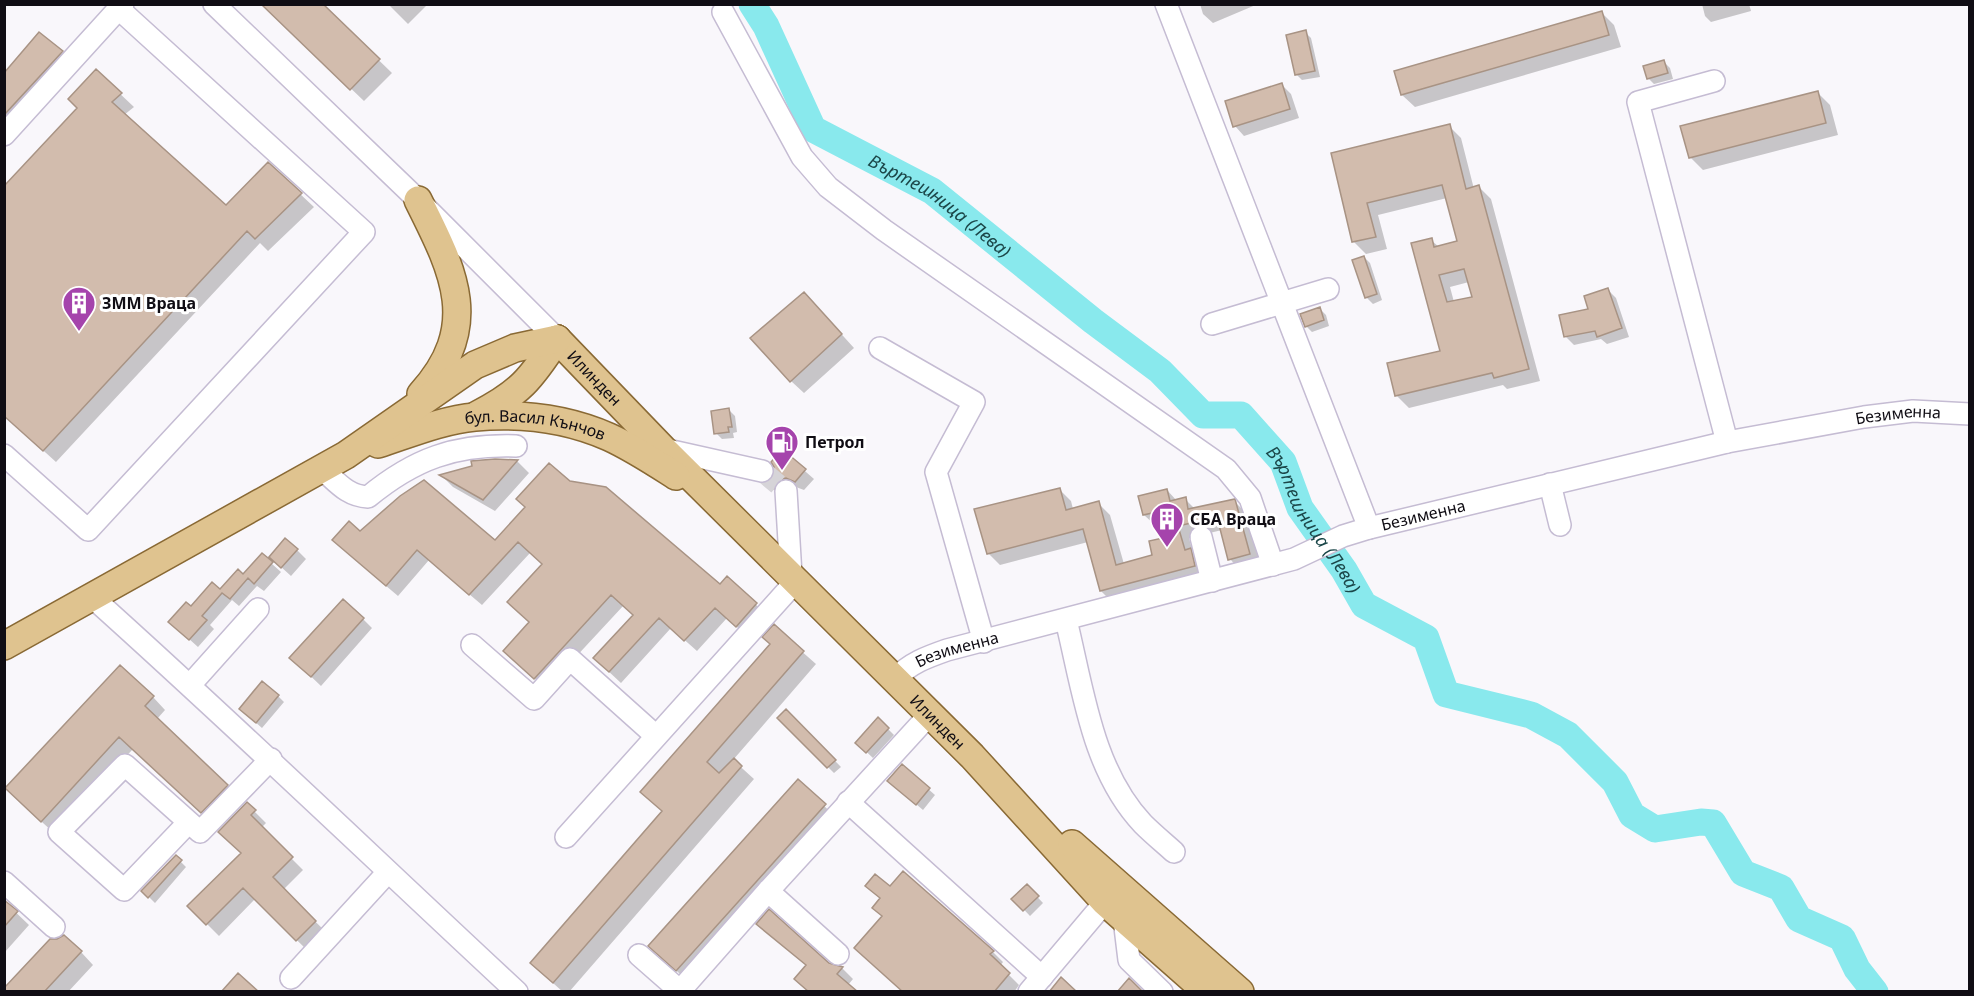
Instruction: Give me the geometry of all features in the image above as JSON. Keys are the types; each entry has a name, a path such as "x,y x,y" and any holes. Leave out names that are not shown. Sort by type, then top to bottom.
{"main road":[{"path":"396,421 431,383 444,364 456,326 457,304 454,279 445,254 418,200"},
{"path":"474,417 500,404 522,386 534,374 557,339"},
{"name":"бул. Васил Кънчов","path":"4,646 346,455 475,365 515,348 557,339"},
{"name":"Илинден","path":"557,339 972,756 1115,910 1207,991"},
{"name":"бул. Васил Кънчов","path":"346,455 423,429 474,417 538,417 586,428 633,450 713,498"},
{"name":"Илинден","path":"972,756 1240,992"}],"street":[{"name":"Илинден","path":"214,4 418,200 557,339"},
{"path":"1166,4 1369,528"},
{"path":"4,135 121,7 364,232 88,530 4,455"},
{"path":"723,12 802,156 828,188 894,237 1226,469 1250,498 1273,565"},
{"path":"1714,81 1638,102 1727,442"},
{"path":"1212,324 1328,289"},
{"path":"880,348 974,402 936,472 984,642"},
{"name":"Безименна","path":"895,679 905,668 921,659 948,650 1294,559 1343,536 1369,528 1727,442 1864,417 1913,411 1970,414"},
{"path":"322,469 346,491 357,496 368,497 390,479 428,458 485,445 516,446"},
{"path":"663,448 762,471"},
{"path":"1550,484 1560,525"},
{"path":"566,837 793,578 786,491"},
{"path":"1201,537 1212,581"},
{"path":"92,597 271,759 517,992"},
{"path":"190,685 258,609"},
{"path":"1066,620 1096,744 1109,772 1118,790 1143,824 1174,852"},
{"path":"472,645 534,699 570,659 656,736"},
{"path":"639,955 679,991 930,714"},
{"path":"188,823 124,890 59,832 125,765 200,832 271,759"},
{"path":"848,802 1036,984 1115,910 1129,960 1162,992"},
{"path":"291,978 388,872"},
{"path":"4,882 54,927"},
{"path":"768,891 838,954"},
{"path":"1194,992 1207,991"}],"building":[{"path":"261,4 323,4 380,59 350,90"},
{"path":"1602,11 1609,35 1401,95 1394,71"},
{"path":"1306,30 1315,71 1295,75 1286,35"},
{"path":"39,32 63,51 4,115 4,73"},
{"path":"1664,60 1668,73 1647,79 1643,66"},
{"name":"ЗММ Враца","path":"96,69 122,93 112,102 226,205 268,162 302,193 255,239 247,231 43,451 4,416 4,186 77,108 68,99"},
{"path":"1282,83 1290,109 1233,127 1225,101"},
{"path":"1818,91 1826,123 1689,158 1680,126"},
{"path":"1450,124 1466,189 1479,185 1529,369 1494,378 1492,373 1395,396 1387,363 1440,351 1411,243 1432,238 1434,247 1457,241 1442,185 1367,203 1376,237 1352,242 1331,153","holes":["1464,269 1472,297 1447,302 1439,275"]},
{"path":"1364,256 1377,294 1365,298 1352,260"},
{"path":"1608,288 1622,328 1597,337 1595,331 1564,337 1559,315 1588,309 1584,296"},
{"path":"804,292 842,334 790,382 750,338"},
{"path":"1320,307 1324,320 1305,327 1300,314"},
{"path":"729,408 732,427 728,427 729,432 714,434 711,411"},
{"path":"782,449 806,469 795,482 786,478 780,480 774,489 766,483 772,479 774,473 771,462"},
{"path":"518,460 483,500 439,475 472,466 471,461"},
{"path":"549,463 570,481 606,487 720,584 727,576 757,603 736,627 715,608 684,641 659,618 609,672 593,658 633,615 611,595 534,679 503,651 529,622 507,602 542,564 518,542 469,595 417,550 386,586 332,540 349,521 360,531 400,496 424,480 495,540 525,507 516,499"},
{"path":"1060,488 1066,510 1099,501 1116,565 1152,555 1149,541 1163,538 1157,512 1143,515 1138,496 1167,489 1170,501 1186,497 1188,509 1235,499 1250,554 1228,560 1217,517 1178,526 1185,550 1191,548 1195,566 1100,591 1083,529 987,554 974,509"},
{"path":"285,538 298,549 281,568 269,557"},
{"path":"262,553 273,562 254,584 248,578 230,599 222,593 202,616 207,620 189,640 168,622 186,602 191,606 212,582 220,589 238,569 243,574"},
{"path":"343,599 364,618 311,677 289,658"},
{"path":"774,624 804,651 707,762 719,773 734,758 742,766 553,983 530,963 662,811 640,792 770,644 762,637"},
{"path":"120,665 154,696 145,706 228,785 201,813 119,737 41,822 5,788"},
{"path":"262,681 279,695 256,723 239,709"},
{"path":"786,709 836,760 827,768 777,718"},
{"path":"878,717 889,728 866,753 855,743"},
{"path":"902,764 930,788 916,805 887,781"},
{"path":"798,779 826,804 676,971 648,946"},
{"path":"247,802 256,810 251,815 293,857 273,877 316,921 296,941 243,888 206,925 187,906 241,853 218,832"},
{"path":"176,855 182,860 148,898 141,891"},
{"path":"903,871 994,951 990,954 1010,973 994,992 903,992 854,948 882,916 872,908 880,898 865,886 875,874 890,886"},
{"path":"1027,884 1039,896 1023,911 1011,899"},
{"path":"4,900 18,911 4,927"},
{"path":"769,909 829,963 843,967 837,974 858,992 809,992 794,979 806,965 756,924"},
{"path":"64,935 82,951 44,992 4,992 4,988 50,939 57,939"},
{"path":"238,973 259,992 221,992"},
{"path":"1061,977 1077,992 1049,992"},
{"path":"1129,978 1143,992 1117,992"}],"waterway":[{"name":"Въртешница (Лева)","path":"752,4 766,26 813,129 932,191 1093,321 1160,371 1203,415 1241,415 1283,462 1300,508 1344,570 1364,605 1426,638 1446,694 1531,715 1568,735 1615,782 1632,815 1655,829 1701,822 1713,823 1743,873 1781,888 1799,919 1842,938 1857,969 1875,992"}],"tunnel":[{"path":"762,471 786,491"}],"place":[{"name":"ЗММ Враца","path":"79,332"},
{"name":"Петрол","path":"782,471"},
{"name":"СБА Враца","path":"1167,548"}]}
